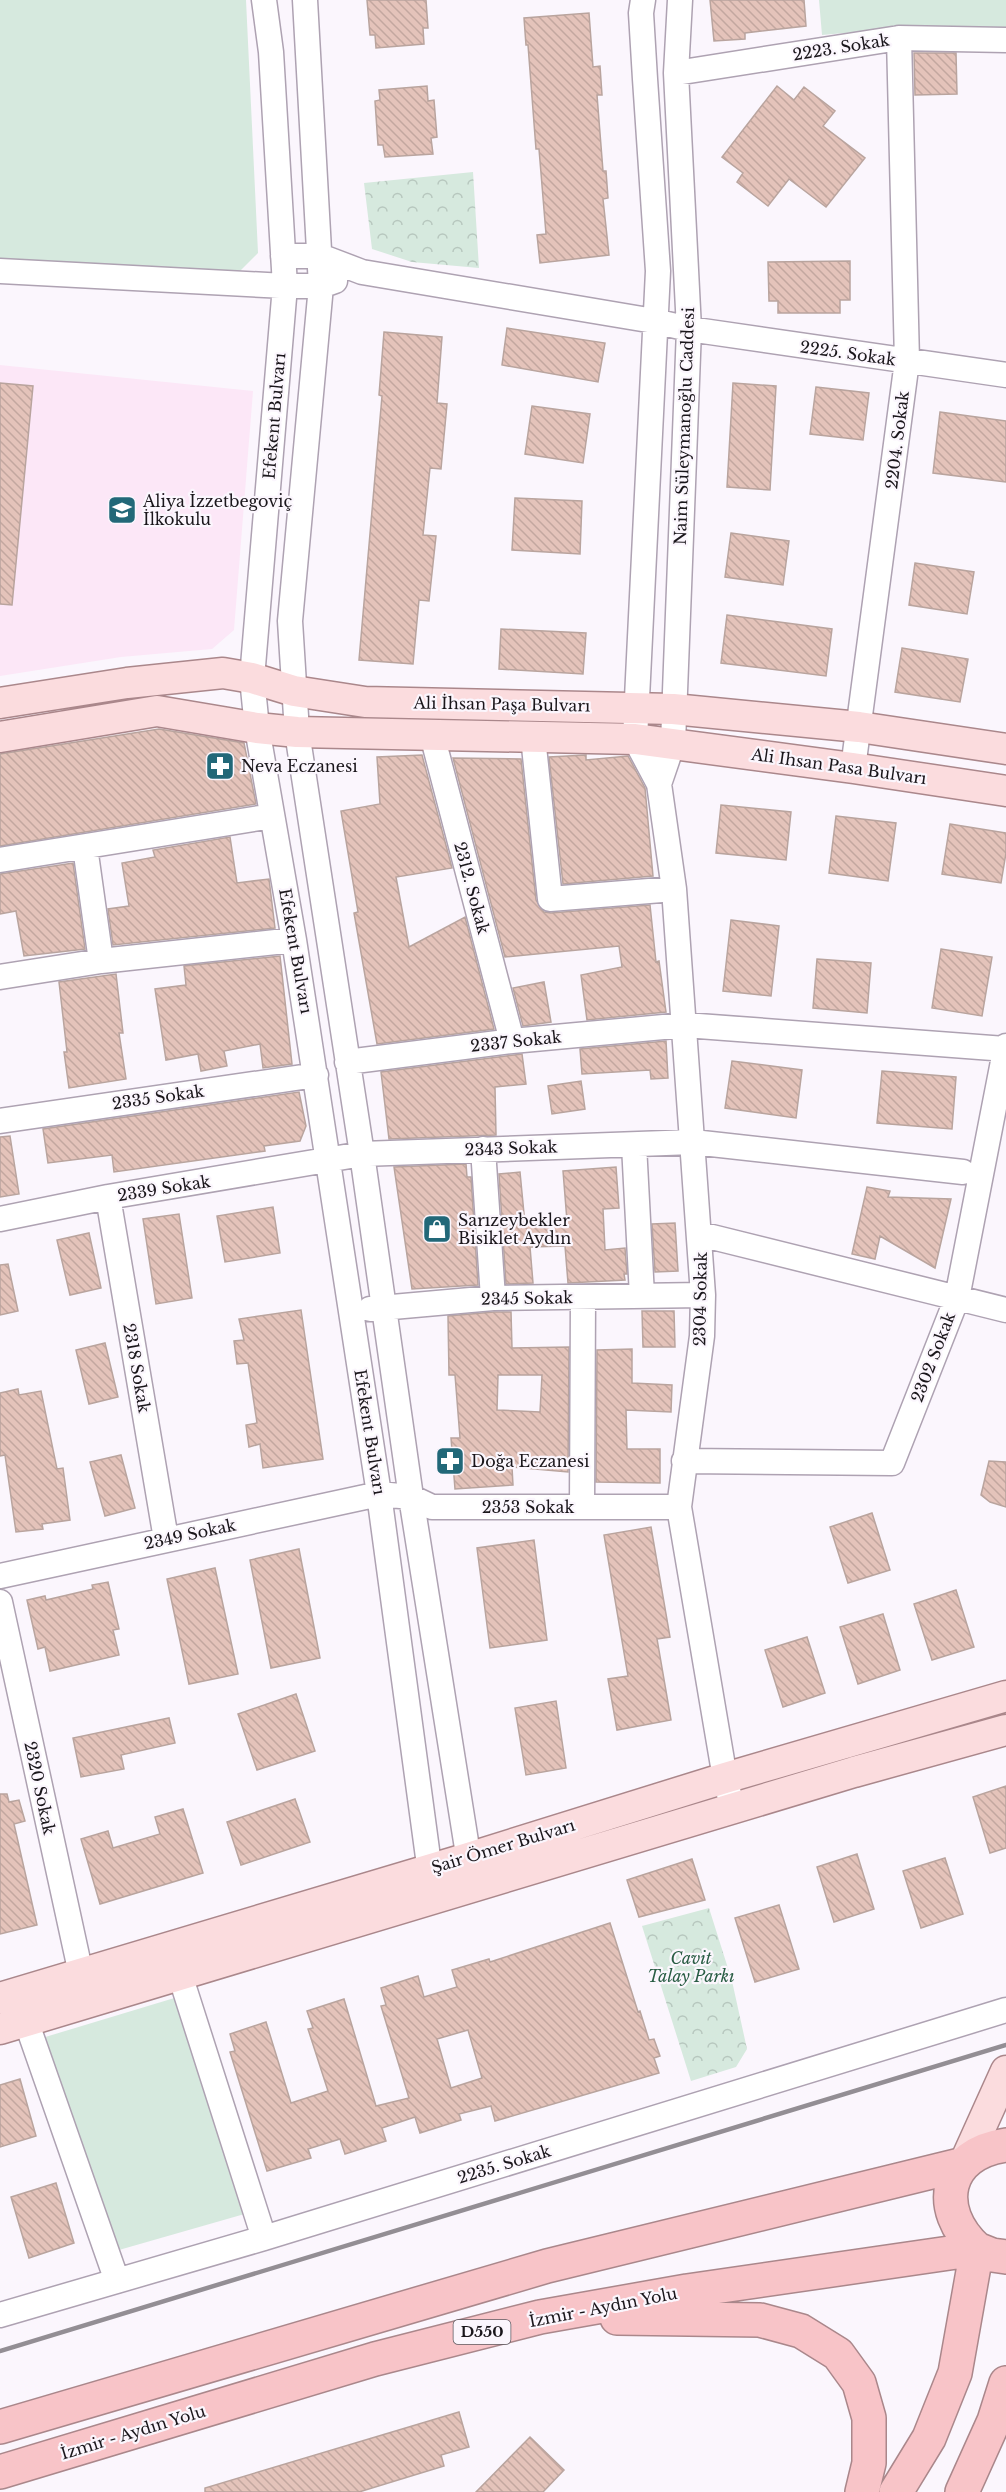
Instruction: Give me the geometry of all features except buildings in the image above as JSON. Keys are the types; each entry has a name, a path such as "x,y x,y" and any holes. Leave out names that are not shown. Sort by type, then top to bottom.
{"highway":[{"path":"896,2492 928,2438 955,2373 991,2253 962,2236 953,2219 950,2199 954,2180 964,2164 977,2153 1006,2145"},
{"path":"0,2427 547,2266 964,2164"},
{"name":"İzmir - Aydın Yolu","path":"0,2472 375,2359 540,2317 687,2291 991,2253"},
{"path":"540,2317 760,2320 801,2331 838,2354 859,2383 869,2418 868,2463 862,2492"},
{"path":"962,2492 1000,2410 1006,2382"}],"main road":[{"name":"Ali İhsan Paşa Bulvarı","path":"0,703 127,683 222,673 252,678 294,691 365,702 673,709 859,727 1006,749"},
{"name":"Ali İhsan Paşa Bulvarı","path":"0,737 157,711 257,728 297,732 635,739 673,743"},
{"name":"Ali Ihsan Pasa Bulvarı","path":"673,743 1006,791"},
{"name":"Şair Ömer Bulvarı","path":"0,1998 468,1858 725,1778 1006,1696"},
{"name":"Şair Ömer Bulvarı","path":"13,2025 854,1772 1004,1730"},
{"path":"964,2164 1006,2071"}],"street":[{"name":"Efekent Bulvarı","path":"264,0 271,52 285,286 252,678 257,728 316,1075 380,1494 434,1899"},
{"name":"Efekent Bulvarı","path":"305,0 321,286 290,621 297,732 385,1307 411,1497 473,1888"},
{"name":"Naim Süleymanoğlu Caddesi","path":"635,739 657,271 643,46 643,0"},
{"name":"Naim Süleymanoğlu Caddesi","path":"659,784 673,743 689,329 676,73 680,0"},
{"name":"2223. Sokak","path":"676,73 899,38 1006,40"},
{"name":"2204. Sokak","path":"853,768 907,362 899,38"},
{"path":"283,256 320,256"},
{"name":"2225. Sokak","path":"320,256 362,272 654,321 689,329 1006,375"},
{"path":"0,272 321,286 362,272"},
{"name":"2312. Sokak","path":"432,735 512,1041"},
{"path":"533,737 550,899 674,889"},
{"path":"635,739 659,784"},
{"name":"2304 Sokak","path":"659,784 674,889 703,1294 702,1336 679,1507 725,1778 733,1810"},
{"path":"0,860 272,816"},
{"path":"85,847 101,961"},
{"path":"0,977 101,961 294,940"},
{"name":"2337 Sokak","path":"347,1062 512,1041 685,1024 1006,1048"},
{"name":"2302 Sokak","path":"684,1461 892,1462 957,1298 1006,1048"},
{"name":"2335 Sokak","path":"0,1121 316,1075"},
{"name":"2343 Sokak","path":"329,1160 362,1154 693,1142 963,1172"},
{"path":"634,1145 642,1296"},
{"path":"483,1149 493,1298"},
{"name":"2339 Sokak","path":"0,1219 108,1197 329,1160"},
{"name":"2318 Sokak","path":"108,1197 166,1539"},
{"path":"700,1234 1006,1310"},
{"name":"2345 Sokak","path":"351,1311 493,1298 703,1294"},
{"path":"582,1507 583,1298"},
{"name":"2349 Sokak","path":"0,1576 380,1494"},
{"name":"2353 Sokak","path":"380,1494 411,1497 432,1507 679,1507"},
{"name":"2320 Sokak","path":"0,1602 81,1974"},
{"path":"180,1975 264,2238"},
{"name":"2235. Sokak","path":"0,2315 264,2238 1006,2010"},
{"path":"13,2025 117,2281"}],"shaded area":[{"name":"Aliya İzzetbegoviç İlkokulu","path":"0,365 253,391 234,630 212,649 121,657 0,676"}],"green space":[{"path":"0,0 246,0 258,253 238,273 0,262"},
{"path":"819,0 1006,0 1006,28 900,28 822,35"},
{"path":"473,172 479,268 412,262 372,249 364,183"},
{"name":"Cavit Talay Parkı","path":"709,1908 732,1981 747,2049 736,2067 691,2081 642,1926"},
{"path":"181,1996 248,2213 112,2252 42,2038"}],"railway":[{"path":"0,2351 1006,2045"}],"place":[{"name":"Aliya İzzetbegoviç İlkokulu","path":"122,510"},
{"name":"Neva Eczanesi","path":"220,766"},
{"name":"Sarızeybekler Bisiklet Aydın","path":"437,1229"},
{"name":"Doğa Eczanesi","path":"450,1461"}]}
